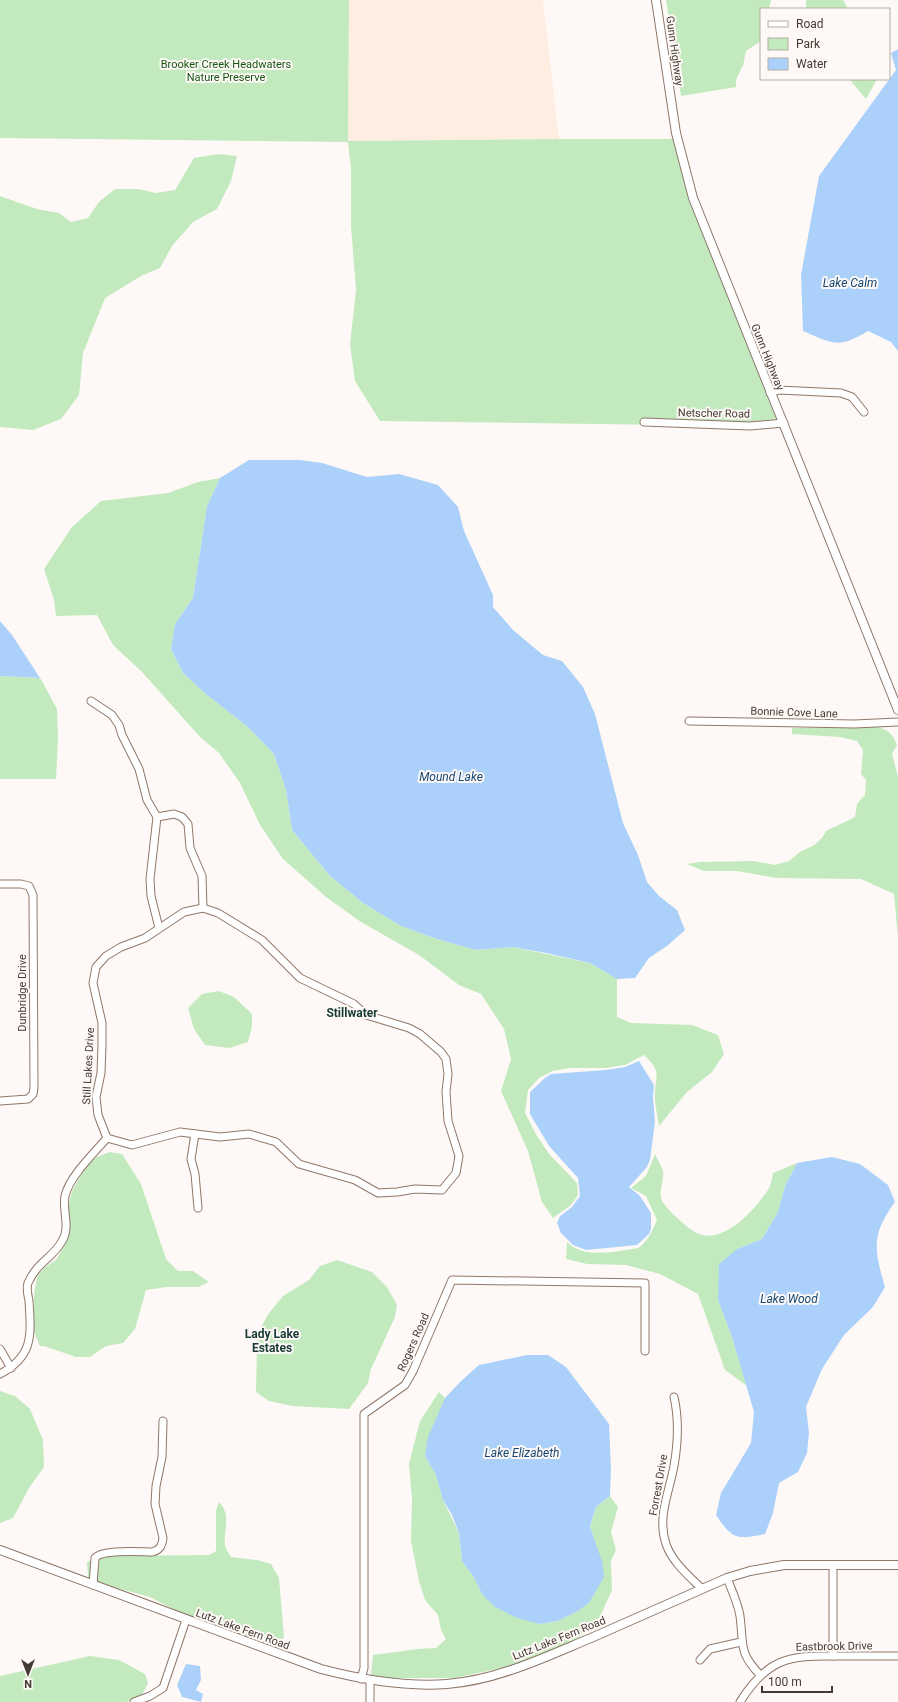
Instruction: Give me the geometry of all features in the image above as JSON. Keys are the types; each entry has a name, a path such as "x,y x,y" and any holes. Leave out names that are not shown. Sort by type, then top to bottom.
{"main road":[{"name":"Gunn Highway","path":"656,0 676,133 688,183 770,393 784,423 898,710"},
{"name":"Lutz Lake Fern Road","path":"0,1550 321,1669 370,1681 402,1684 448,1684 473,1680 540,1660 727,1578 750,1571 784,1564 898,1565"}],"street":[{"path":"770,393 779,390 841,393 852,397 864,412"},
{"name":"Netscher Road","path":"644,422 750,426 784,423"},
{"path":"91,701 112,715 119,725 122,735 139,769 147,800 157,817 150,878 151,896 160,928"},
{"name":"Bonnie Cove Lane","path":"689,721 854,724 898,722"},
{"path":"0,1374 11,1368 26,1352 31,1330 27,1285 37,1266 63,1241 67,1224 65,1197 72,1180 107,1138 132,1145 180,1132 220,1136 249,1134 276,1142 299,1164 355,1180 378,1192 397,1192 416,1189 442,1190 456,1174 459,1156 448,1121 446,1092 448,1074 446,1059 441,1052 413,1030 371,1017 354,1004 300,978 262,940 218,913 203,908 202,876 190,848 188,824 182,817 174,814 157,817"},
{"name":"Dunbridge Drive","path":"0,884 21,884 29,886 32,895 34,1079 34,1092 30,1098 0,1101"},
{"name":"Still Lakes Drive","path":"107,1138 98,1115 96,1097 101,1073 102,1023 93,983 96,967 106,956 121,947 144,938 184,912 203,908"},
{"path":"195,1134 192,1159 198,1208"},
{"name":"Rogers Road","path":"361,1679 364,1668 364,1414 405,1385 413,1371 452,1280 645,1283 646,1351"},
{"path":"0,1349 11,1368"},
{"name":"Forrest Drive","path":"674,1397 678,1422 677,1442 674,1466 662,1516 662,1529 672,1555 682,1569 702,1589"},
{"path":"93,1585 95,1558 98,1555 106,1553 152,1552 157,1550 162,1544 164,1538 155,1504 156,1486 162,1457 163,1421"},
{"path":"833,1565 833,1656"},
{"path":"727,1578 738,1607 741,1642 748,1662 760,1675"},
{"path":"134,1702 150,1696 163,1688 186,1620"},
{"path":"700,1660 710,1649 741,1642"},
{"name":"Eastbrook Drive","path":"740,1702 760,1675 775,1664 790,1658 806,1655 898,1656"},
{"path":"370,1681 370,1702"}],"shaded area":[{"path":"349,0 543,0 559,139 348,141"}],"green space":[{"name":"Brooker Creek Headwaters Nature Preserve","path":"0,0 349,0 348,141 674,139 694,210 776,419 740,426 380,421 355,381 350,344 356,290 351,226 351,170 348,142 0,138"},
{"path":"666,0 771,0 769,8 760,8 760,42 746,51 743,66 736,80 736,87 681,96"},
{"path":"806,0 843,0 847,8 806,8"},
{"path":"850,80 876,80 866,99"},
{"path":"219,154 237,156 231,181 217,209 193,222 172,246 160,268 141,276 105,298 83,353 79,395 61,419 33,430 0,427 0,196 37,209 59,213 71,222 88,218 99,202 115,189 138,189 156,193 175,190 194,158"},
{"path":"220,478 207,506 193,598 175,624 171,649 183,673 207,695 248,727 274,754 286,790 292,830 330,876 363,903 401,926 437,939 476,950 513,947 590,963 617,979 617,1017 631,1023 692,1025 718,1035 724,1054 712,1072 687,1092 659,1126 655,1101 657,1075 654,1067 644,1055 625,1065 606,1068 569,1068 553,1071 539,1078 528,1090 525,1113 537,1136 550,1155 577,1183 578,1195 571,1205 553,1218 542,1202 528,1151 501,1091 511,1059 504,1029 481,994 459,985 419,955 361,922 326,897 283,859 260,825 240,783 219,753 200,737 142,672 113,645 97,615 56,616 54,600 44,569 72,527 101,501 168,493 198,482"},
{"path":"0,676 40,678 42,681 57,709 58,740 56,779 0,779"},
{"path":"870,724 890,733 897,745 892,754 898,777 898,938 894,894 861,879 776,878 737,871 704,871 687,864 700,862 754,861 775,865 789,861 800,852 814,845 822,838 826,831 855,817 857,804 865,795 866,780 861,774 863,750 857,741 840,737 792,734 792,728 848,728"},
{"path":"219,991 234,997 252,1014 252,1027 248,1042 230,1048 205,1045 194,1029 188,1008 202,994"},
{"path":"110,1152 122,1154 141,1184 166,1259 178,1271 193,1271 209,1282 198,1287 167,1287 146,1290 135,1329 123,1343 106,1346 90,1357 76,1357 40,1346 34,1332 34,1295 37,1277 44,1268 56,1260 67,1241 70,1225 67,1211 72,1191 88,1164 97,1157"},
{"path":"655,1154 663,1171 661,1196 664,1204 690,1229 699,1234 709,1236 719,1234 739,1222 764,1196 770,1186 773,1173 797,1163 785,1186 778,1212 762,1239 737,1249 718,1300 732,1337 747,1386 725,1370 698,1294 660,1274 626,1265 587,1264 566,1259 567,1242 580,1250 602,1253 638,1248 645,1242 657,1220 646,1196 631,1188 646,1176"},
{"path":"337,1260 372,1272 387,1287 397,1305 395,1317 371,1369 368,1383 349,1409 292,1406 269,1401 256,1392 257,1346 261,1327 269,1313 283,1296 309,1280 320,1266"},
{"path":"0,1391 15,1396 30,1409 43,1440 44,1467 29,1488 13,1518 0,1523"},
{"path":"439,1392 445,1398 425,1456 436,1475 444,1502 459,1533 462,1561 473,1576 482,1594 540,1624 558,1621 578,1611 589,1603 595,1592 595,1542 590,1528 596,1507 610,1496 618,1507 611,1532 616,1550 611,1561 612,1590 599,1619 578,1639 542,1655 510,1666 455,1678 385,1678 371,1675 373,1655 436,1648 446,1639 441,1630 438,1615 425,1600 419,1581 411,1541 412,1499 409,1464 420,1421"},
{"path":"219,1502 225,1512 225,1545 231,1557 257,1560 271,1564 279,1578 284,1637 277,1646 221,1625 181,1613 150,1597 102,1584 88,1577 87,1562 104,1556 209,1555 216,1551 216,1510"},
{"path":"90,1656 119,1660 145,1674 148,1683 141,1697 126,1702 0,1702 0,1676"}],"water":[{"name":"Lake Calm","path":"898,49 898,351 891,342 868,331 858,337 836,343 803,331 801,275 819,176 896,70 891,53"},
{"name":"Mound Lake","path":"249,460 300,460 322,463 367,477 399,474 438,485 458,507 464,531 493,595 493,607 513,630 543,655 562,661 583,687 595,714 623,823 638,855 647,882 659,896 677,910 685,930 667,946 649,958 635,978 617,979 590,963 513,947 476,950 437,939 401,926 363,903 330,876 292,830 286,790 274,754 248,727 207,695 183,673 171,649 175,624 193,598 207,506 220,478"},
{"path":"0,621 12,635 40,678 0,676"},
{"path":"639,1061 654,1085 653,1097 655,1122 650,1160 647,1167 629,1187 640,1196 651,1213 651,1229 649,1234 637,1245 586,1250 573,1245 561,1233 557,1223 560,1216 572,1207 580,1196 578,1178 549,1146 530,1114 530,1092 551,1074 606,1070 625,1067"},
{"name":"Lake Wood","path":"832,1157 860,1164 888,1185 895,1202 887,1214 878,1233 877,1252 885,1287 873,1307 844,1335 822,1369 806,1407 809,1433 807,1453 798,1472 779,1483 773,1513 765,1534 747,1537 736,1536 726,1529 716,1515 721,1493 751,1443 754,1412 732,1337 718,1300 719,1264 737,1249 762,1239 778,1212 785,1186 797,1163"},
{"name":"Lake Elizabeth","path":"527,1355 548,1355 566,1367 609,1424 611,1470 610,1496 596,1507 590,1527 602,1561 604,1577 589,1603 578,1611 558,1621 540,1624 517,1618 495,1607 482,1594 473,1576 462,1561 459,1533 452,1515 443,1500 436,1475 425,1456 428,1437 445,1398 459,1383 479,1365"},
{"path":"186,1664 200,1666 201,1680 196,1690 203,1694 201,1702 182,1697 177,1685"}],"district":[{"name":"Stillwater","path":"352,1013"},
{"name":"Lady Lake Estates","path":"272,1341"}]}
